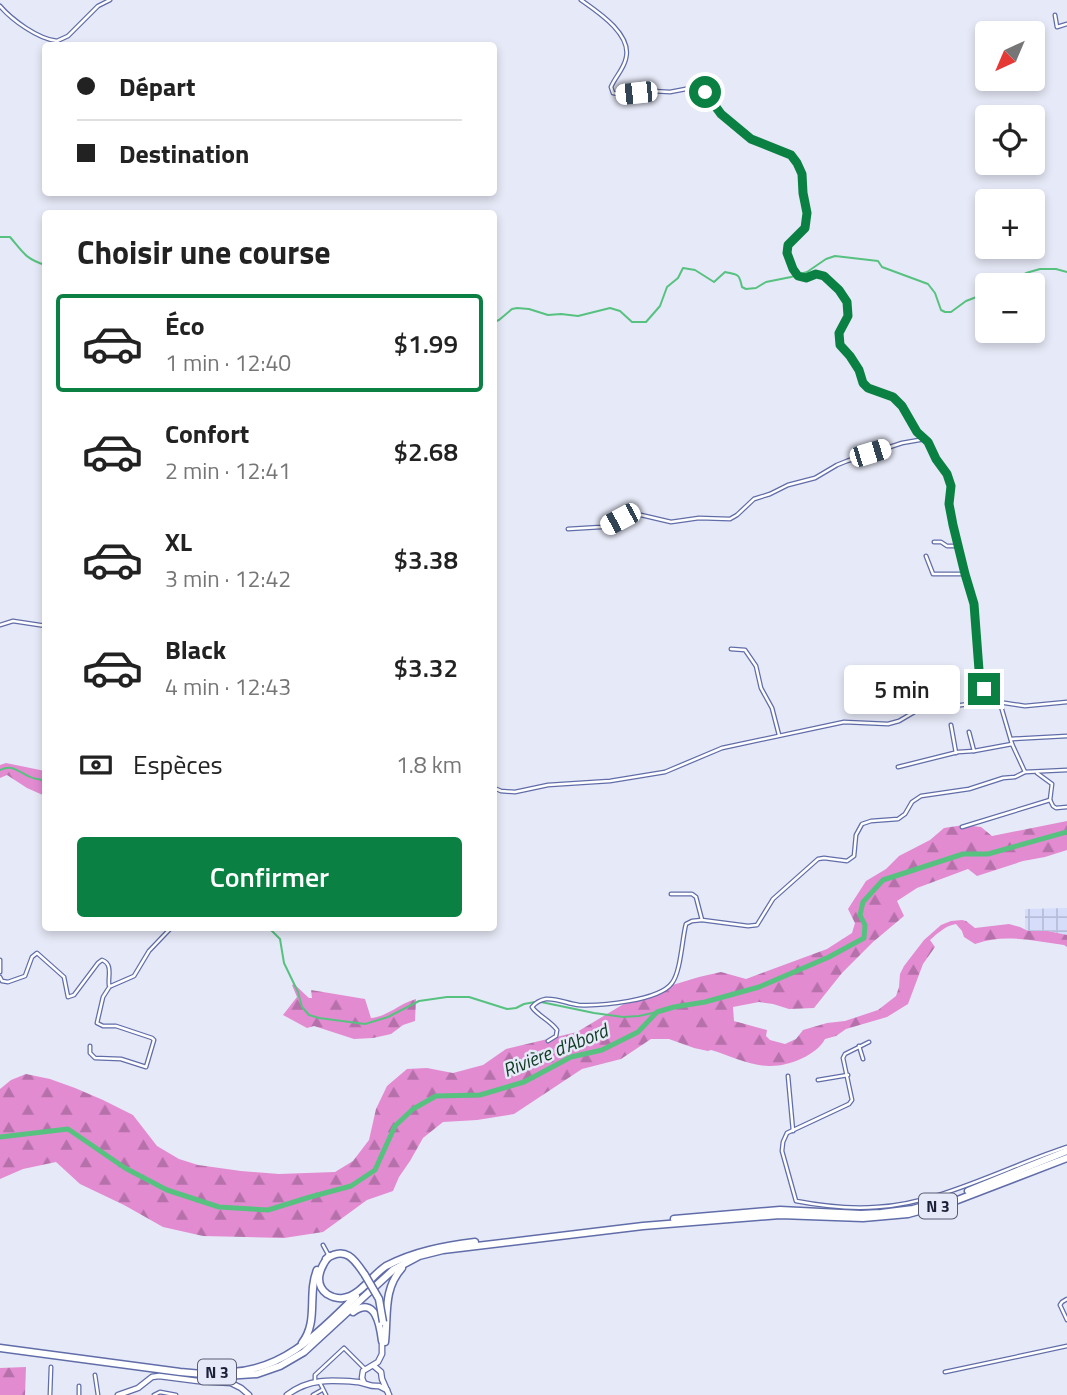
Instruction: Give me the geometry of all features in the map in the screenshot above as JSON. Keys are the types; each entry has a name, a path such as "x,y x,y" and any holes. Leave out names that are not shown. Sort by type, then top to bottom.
{"highway":[{"name":"N 3","path":"294,1359 317,1342 385,1277 419,1256 472,1246 757,1216 898,1216 946,1203 1067,1154"},
{"name":"N 3","path":"323,1265 319,1277 321,1289 330,1296 340,1298 354,1294 382,1269 415,1253 442,1246 642,1222 780,1210 861,1214 913,1209 1041,1165"},
{"name":"N 3","path":"384,1339 391,1282 402,1268 425,1256 472,1246"},
{"name":"N 3","path":"265,1366 291,1352 306,1338 312,1320 315,1275 321,1262 337,1253 349,1255 354,1259 379,1298 384,1339"},
{"path":"323,1265 329,1256 338,1257"},
{"name":"N 3","path":"338,1257 343,1256 353,1261 365,1275"},
{"path":"323,1265 338,1257"},
{"name":"N 3","path":"0,1346 216,1372 265,1366 301,1347 380,1274 398,1261"},
{"name":"N 3","path":"0,1346 225,1376 257,1374 294,1359 318,1344 359,1308 369,1308 376,1314 384,1339"}],"main road":[{"name":"N 3","path":"373,1366 382,1354 384,1339"},
{"name":"N 3","path":"380,1369 384,1356 384,1339"},
{"path":"363,1381 365,1369 373,1366 380,1369 388,1393"},
{"path":"118,1395 138,1388 155,1376 231,1383 245,1394"},
{"path":"287,1395 317,1381 363,1381 372,1387 382,1379"},
{"path":"377,1385 388,1393"}],"street":[{"path":"0,6 15,20 41,36 57,41 68,36 98,6 110,0"},
{"path":"580,0 601,15 627,43 627,56 611,87 613,93 670,93 691,88 701,90 709,96 721,114 751,139 791,155 797,163 802,174 807,213 805,228 788,245 787,253 798,276 824,276 839,290 847,302 848,316 839,333 840,345 850,356 868,388 893,397 902,406 947,474 951,486 949,504 974,604 979,670 984,689 992,701"},
{"path":"1055,15 1057,27 1067,24"},
{"path":"568,529 601,527 633,515 671,522 699,518 730,519 754,499 788,485 815,478 846,461 902,443 925,439"},
{"path":"934,542 958,546"},
{"path":"926,556 933,574 965,574"},
{"path":"0,625 13,621 42,625"},
{"path":"731,649 745,650 753,660 761,688 772,708 779,735"},
{"path":"497,789 515,792 548,785 610,781 665,772 722,748 844,722 888,724 916,711 992,701 1024,706 1067,702"},
{"path":"999,702 1012,744 1025,772"},
{"path":"951,725 956,753"},
{"path":"969,732 974,751"},
{"path":"1011,738 1067,736"},
{"path":"898,767 956,753 1012,744"},
{"path":"548,1041 556,1036 557,1030 548,1019 534,1010 536,1003 554,999 578,1005 616,1004 669,987 676,975 686,924 702,920 757,925 773,899 818,859 847,861 854,856 856,835 862,824 898,819 905,814 912,802 921,796 969,789 1025,772 1067,770"},
{"path":"1035,772 1052,784 1051,800 1054,807 1067,807"},
{"path":"962,828 1051,800"},
{"path":"671,894 694,895 702,920"},
{"path":"90,1046 90,1053 95,1058 121,1059 146,1067 154,1040 152,1038 116,1026 97,1023 103,997 110,986 136,974 149,951 168,931"},
{"path":"0,977 6,982 25,976 37,953 64,977 68,997 74,995 102,960 109,966 110,986"},
{"path":"0,960 0,972"},
{"path":"869,1042 845,1054 843,1058 852,1100 849,1104 787,1133 782,1151 796,1201 855,1207 906,1203 1067,1154"},
{"path":"859,1046 863,1059"},
{"path":"788,1076 793,1131"},
{"path":"818,1080 848,1076"},
{"path":"323,1245 329,1256"},
{"path":"1067,1299 1060,1306 1067,1320"},
{"path":"945,1372 1067,1346"},
{"path":"326,1395 315,1375 344,1348 365,1369"},
{"path":"50,1395 51,1367"},
{"path":"95,1375 98,1395"},
{"path":"79,1386 79,1395"},
{"path":"313,1395 323,1389"},
{"path":"154,1395 162,1392 176,1395"}],"shaded area":[{"path":"1067,908 1067,935 1025,929 1025,909"}],"green space":[{"path":"6,763 42,770 42,795 7,775 0,778 0,765"},
{"path":"1067,821 1067,850 977,876 968,869 917,888 897,901 904,916 842,973 814,1008 789,1009 759,1002 733,1007 734,1021 767,1030 766,1036 770,1040 785,1044 796,1039 803,1030 845,1021 878,1010 896,996 904,966 924,940 941,925 951,921 966,921 975,928 1009,924 1028,931 1067,935 1067,947 1008,938 975,944 964,937 956,924 948,926 930,940 935,947 923,964 908,1004 887,1017 846,1029 825,1039 809,1055 786,1064 756,1065 669,1039 651,1039 621,1059 582,1069 514,1114 443,1122 423,1138 393,1191 367,1200 323,1232 284,1238 203,1236 163,1227 80,1184 56,1162 23,1169 0,1179 0,1089 11,1080 26,1074 75,1088 133,1115 157,1146 179,1159 198,1165 241,1171 279,1174 335,1172 353,1161 369,1140 376,1109 387,1086 407,1069 427,1068 453,1073 483,1065 506,1049 577,1032 622,1005 666,987 721,972 746,979 827,949 852,933 855,923 848,909 866,881 886,869 899,856 930,840 944,828 964,825 981,827 992,836"},
{"path":"292,985 309,998 312,998 311,990 365,999 371,1018 416,999 415,1021 403,1025 391,1034 373,1038 354,1039 314,1026 307,1028 283,1015 297,997"},
{"path":"26,1367 25,1395 0,1395 0,1368"}],"waterway":[{"path":"0,237 10,237 29,258 42,264"},
{"path":"497,321 517,308 548,315 578,316 610,308 620,311 632,322 646,322 660,306 667,287 678,278 683,268 695,270 714,282 725,272 735,274 746,289 807,272 835,256 878,261 882,267 928,284 935,293 941,310 945,312 951,312 975,298"},
{"path":"1026,273 1040,269 1067,272"},
{"path":"0,770 11,768 42,780"},
{"name":"Rivière d'Abord","path":"0,1137 68,1129 125,1168 167,1190 219,1207 268,1210 351,1186 375,1170 395,1126 413,1109 436,1096 480,1095 524,1082 571,1057 602,1050 638,1032 657,1012 759,987 829,957 864,938 865,925 860,915 863,902 883,880 963,854 988,854 1067,832"},
{"path":"272,931 280,939 284,963 302,1007 309,1015 319,1018 365,1024 388,1017 419,1001 447,997 469,997 507,1009 535,1002"},
{"path":"541,1002 623,1017 657,1012"}],"route":[{"path":"705,92 721,114 741,132 766,146 791,155 797,163 802,174 807,213 805,228 788,245 787,253 793,269 798,276 806,278 816,274 824,276 839,290 847,302 848,316 839,333 840,345 850,356 868,388 893,397 902,406 947,474 951,486 949,504 953,525 974,604 979,670 984,689"}]}
